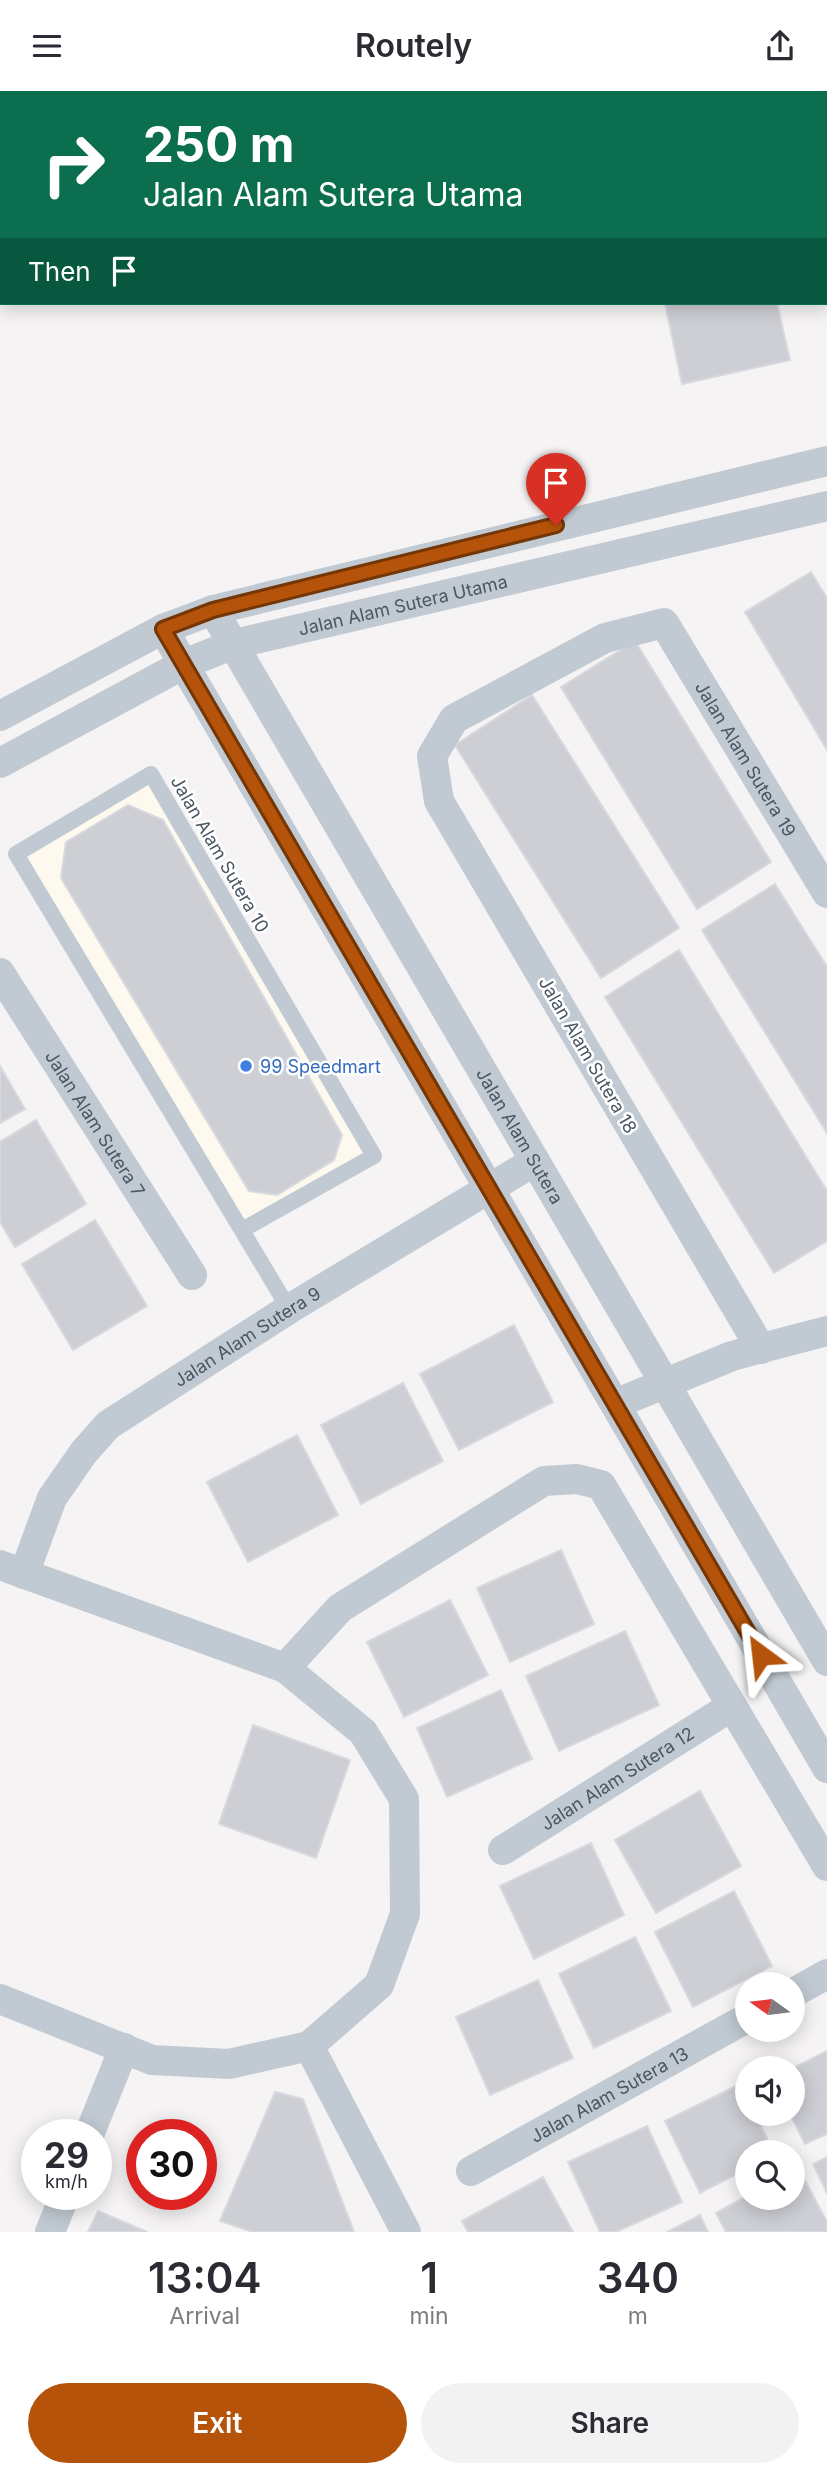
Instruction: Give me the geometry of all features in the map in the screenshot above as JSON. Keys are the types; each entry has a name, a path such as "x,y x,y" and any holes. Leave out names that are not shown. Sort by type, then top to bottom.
{"street":[{"path":"0,716 163,629 213,610 827,461"},
{"name":"Jalan Alam Sutera Utama","path":"0,763 184,664 234,644 827,506"},
{"name":"Jalan Alam Sutera","path":"213,610 827,1661"},
{"name":"Jalan Alam Sutera 18","path":"664,623 606,638 454,719 432,756 439,801 761,1349"},
{"name":"Jalan Alam Sutera 19","path":"664,623 827,893"},
{"path":"163,629 827,1769"},
{"name":"Jalan Alam Sutera 7","path":"0,973 192,1275"},
{"name":"Jalan Alam Sutera 9","path":"12,1569 52,1498 84,1452 108,1425 289,1308 535,1161"},
{"path":"615,1404 732,1356 827,1331"},
{"path":"285,1668 340,1608 544,1481 577,1479 601,1485 827,1866"},
{"path":"0,1999 152,2060 229,2064 309,2046 379,1985 405,1914 404,1799 363,1732 285,1668 12,1569"},
{"name":"Jalan Alam Sutera 12","path":"503,1850 732,1706"},
{"path":"805,1986 827,1974"},
{"name":"Jalan Alam Sutera 13","path":"471,2171 735,2025"},
{"path":"309,2046 406,2232"},
{"path":"95,2119 124,2048"},
{"path":"50,2232 59,2210"}],"lane":[{"name":"Jalan Alam Sutera 10","path":"242,1230 374,1156 152,774 16,854 242,1230 289,1308"}],"shaded area":[{"path":"147,784 364,1154 244,1220 26,855"}],"building":[{"path":"665,305 777,305 790,360 682,384"},
{"path":"811,572 827,598 827,750 745,612"},
{"path":"635,641 771,862 697,909 561,687"},
{"path":"532,695 679,928 601,978 455,745"},
{"path":"128,805 163,820 342,1135 334,1160 277,1195 249,1191 61,878 66,842"},
{"path":"775,884 827,967 827,1133 702,930"},
{"path":"679,950 827,1191 827,1241 774,1273 605,997"},
{"path":"0,1066 25,1109 0,1123"},
{"path":"36,1120 86,1204 15,1247 0,1222 0,1142"},
{"path":"95,1220 147,1306 73,1350 22,1264"},
{"path":"514,1325 553,1402 459,1450 420,1374"},
{"path":"403,1383 443,1461 361,1504 321,1425"},
{"path":"297,1435 338,1515 248,1562 207,1482"},
{"path":"561,1550 594,1624 510,1662 477,1588"},
{"path":"450,1600 488,1675 404,1717 367,1642"},
{"path":"625,1631 659,1705 559,1751 526,1676"},
{"path":"501,1690 532,1759 447,1797 417,1728"},
{"path":"253,1725 350,1760 316,1858 219,1824"},
{"path":"700,1791 741,1866 656,1913 615,1840"},
{"path":"591,1843 624,1915 534,1959 500,1886"},
{"path":"734,1891 772,1966 760,1972 735,1972 735,1985 693,2007 655,1932"},
{"path":"635,1937 671,2011 594,2048 559,1974"},
{"path":"538,1980 573,2058 490,2095 456,2017"},
{"path":"827,2051 827,2134 805,2144 796,2126 805,2126 805,2062"},
{"path":"735,2086 735,2126 761,2126 768,2140 735,2140 735,2175 700,2193 665,2121"},
{"path":"275,2092 303,2099 354,2232 253,2232 220,2221"},
{"path":"647,2126 682,2202 616,2232 600,2232 568,2162"},
{"path":"827,2157 827,2193 813,2164"},
{"path":"543,2177 573,2232 468,2232 462,2221"},
{"path":"805,2180 827,2222 827,2232 726,2232 716,2213 735,2203 735,2210 805,2210"},
{"path":"98,2211 147,2232 88,2232"},
{"path":"700,2215 708,2232 667,2232"}],"place":[{"name":"99 Speedmart","path":"246,1066"}],"route":[{"path":"556,525 213,610 163,629 761,1655"}]}
